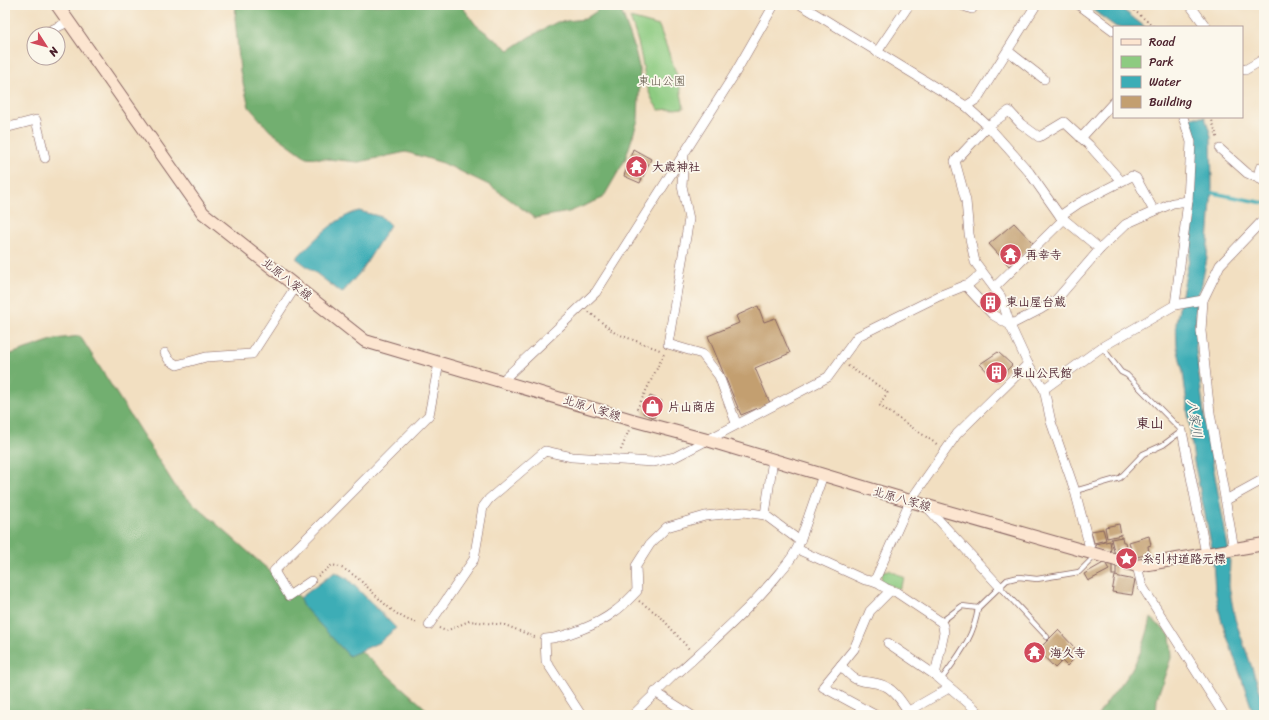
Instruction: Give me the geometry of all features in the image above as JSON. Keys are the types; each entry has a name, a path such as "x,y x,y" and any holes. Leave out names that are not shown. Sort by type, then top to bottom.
{"main road":[{"name":"北原八家線","path":"57,5 202,213 365,341 502,380 632,420 773,459 926,506 1137,566 1264,544"}],"street":[{"path":"502,380 596,292 734,75 774,5"},
{"path":"801,5 966,106 988,126 1029,172 1062,218 1100,249"},
{"path":"877,52 909,5"},
{"path":"961,5 972,8 974,5"},
{"path":"966,106 977,98 1036,5"},
{"path":"1079,5 1113,30"},
{"path":"1190,5 1205,26"},
{"path":"60,26 68,22"},
{"path":"1008,51 1044,79"},
{"path":"1243,69 1245,70 1264,60"},
{"path":"1081,138 1113,103"},
{"path":"1094,553 1075,491 1051,422 1044,389 1028,364 1010,324 1001,297 975,262 969,234 966,201 955,161 988,126 1009,111 1021,124 1039,137 1064,122 1121,181"},
{"path":"1175,305 1188,201 1191,142 1183,118"},
{"path":"5,128 36,120 45,158"},
{"path":"1220,149 1247,173 1261,179 1260,168 1264,166"},
{"path":"684,153 682,186 689,218 666,348 702,354 719,376 736,423"},
{"path":"995,287 1062,218 1079,204 1121,181 1132,176 1136,178 1154,211"},
{"path":"1010,324 1056,300 1100,249 1126,224 1173,203 1188,201"},
{"path":"1234,549 1210,413 1203,360 1201,331 1203,300 1220,265 1264,219"},
{"path":"429,625 474,559 483,507 489,499 545,451 572,457 653,462 674,457 736,423 828,377 858,336 964,285 982,273"},
{"path":"964,285 993,315 1010,324"},
{"path":"165,353 169,360 177,365 206,357 252,354 296,286"},
{"path":"1044,389 1102,347 1175,305 1203,300"},
{"path":"311,582 289,596 274,571 429,415 439,363"},
{"path":"875,580 910,501 946,450 958,434 1028,364"},
{"path":"1182,431 1206,554"},
{"path":"765,515 773,459"},
{"path":"634,715 655,692 762,595 798,545 823,475"},
{"path":"1226,500 1264,479"},
{"path":"926,506 1000,587"},
{"path":"581,715 546,661 545,639 568,634 614,613 637,590 636,566 650,544 667,528 705,516 744,512 765,515 798,545 866,580 875,580 890,591 896,592 940,622 943,626 944,633 938,677"},
{"path":"1137,566 1138,575 1142,586 1224,715"},
{"path":"874,715 823,687 854,649 870,611 890,591"},
{"path":"888,642 938,677 980,715"},
{"path":"842,665 853,678 867,684 885,686 894,693 905,713 949,688"},
{"path":"655,692 691,715"}],"lane":[{"path":"1075,491 1120,478 1143,454 1163,445 1182,431 1127,375 1121,372 1102,347"},
{"path":"938,677 968,641 973,632 978,608 1007,580 1018,578 1038,579 1079,572 1094,553"},
{"path":"1000,587 1047,637"},
{"path":"940,622 962,606 978,608"}],"path":[{"path":"1128,5 1153,26"},
{"path":"1210,118 1220,149"},
{"path":"582,306 615,333 666,348 632,420 618,460"},
{"path":"840,360 888,392 879,405 946,450"},
{"path":"311,582 332,566 339,567 365,585 398,616 411,622 429,625 446,631 469,621 505,625 532,637 545,639"},
{"path":"632,595 660,616 696,656"}],"green space":[{"path":"236,5 461,5 476,25 509,50 557,22 585,19 597,11 600,5 619,5 634,46 640,71 638,120 625,160 603,198 569,212 535,218 491,186 443,163 406,152 359,162 306,157 270,131 249,107 240,71 235,18"},
{"name":"東山公園","path":"630,18 659,26 678,78 684,108 659,110 654,103 648,90 638,43"},
{"path":"80,336 177,489 433,715 5,715 5,356 55,339"},
{"path":"889,570 905,578 899,589 881,582 882,571"},
{"path":"1151,618 1170,635 1172,655 1157,698 1156,715 1098,715 1135,664 1148,631"}],"water":[{"path":"1086,5 1117,5 1144,26 1115,26"},
{"name":"八家川","path":"1187,118 1205,118 1211,136 1212,187 1207,258 1201,288 1196,297 1196,351 1205,421 1230,558 1229,586 1235,619 1264,702 1264,715 1254,715 1221,619 1215,590 1212,548 1194,462 1183,372 1177,347 1176,324 1190,254 1194,216 1193,134"},
{"path":"359,211 382,217 390,225 362,270 342,293 296,258 333,224 350,214"},
{"path":"335,572 348,579 396,628 380,642 349,656 302,605 300,598"}],"building":[{"name":"大歳神社","path":"633,149 651,159 640,183 624,176"},
{"name":"再幸寺","path":"1014,223 1034,244 1009,266 989,244"},
{"name":"東山屋台蔵","path":"991,293 1000,305 991,312 982,300"},
{"path":"758,306 764,322 775,318 790,353 755,368 770,403 741,415 708,336 739,323 736,316"},
{"name":"東山公民館","path":"998,352 1012,365 996,381 980,364"},
{"name":"片山商店","path":"650,396 662,401 654,418 643,413"},
{"path":"1119,524 1121,535 1107,538 1105,527"},
{"path":"1103,529 1106,540 1094,543 1091,531"},
{"path":"1149,536 1151,545 1148,546 1149,554 1133,558 1129,542"},
{"path":"1122,537 1123,542 1125,542 1128,557 1125,558 1122,547 1117,548 1118,554 1115,555 1111,539"},
{"path":"1110,541 1110,553 1096,548 1095,544"},
{"path":"1105,562 1109,570 1088,581 1084,574"},
{"path":"1112,565 1116,565 1116,575 1112,575"},
{"path":"1115,576 1135,580 1132,595 1112,592"},
{"path":"1058,630 1075,648 1069,655 1073,660 1067,666 1062,661 1055,668 1038,650"}],"waterway":[{"path":"1208,192 1264,203"}],"place":[{"name":"大歳神社","path":"637,167"},
{"name":"再幸寺","path":"1010,255"},
{"name":"東山屋台蔵","path":"991,302"},
{"name":"東山公民館","path":"996,373"},
{"name":"片山商店","path":"652,407"},
{"name":"糸引村道路元標","path":"1126,559"},
{"name":"海久寺","path":"1035,653"}],"district":[{"name":"東山","path":"1150,423"}]}
